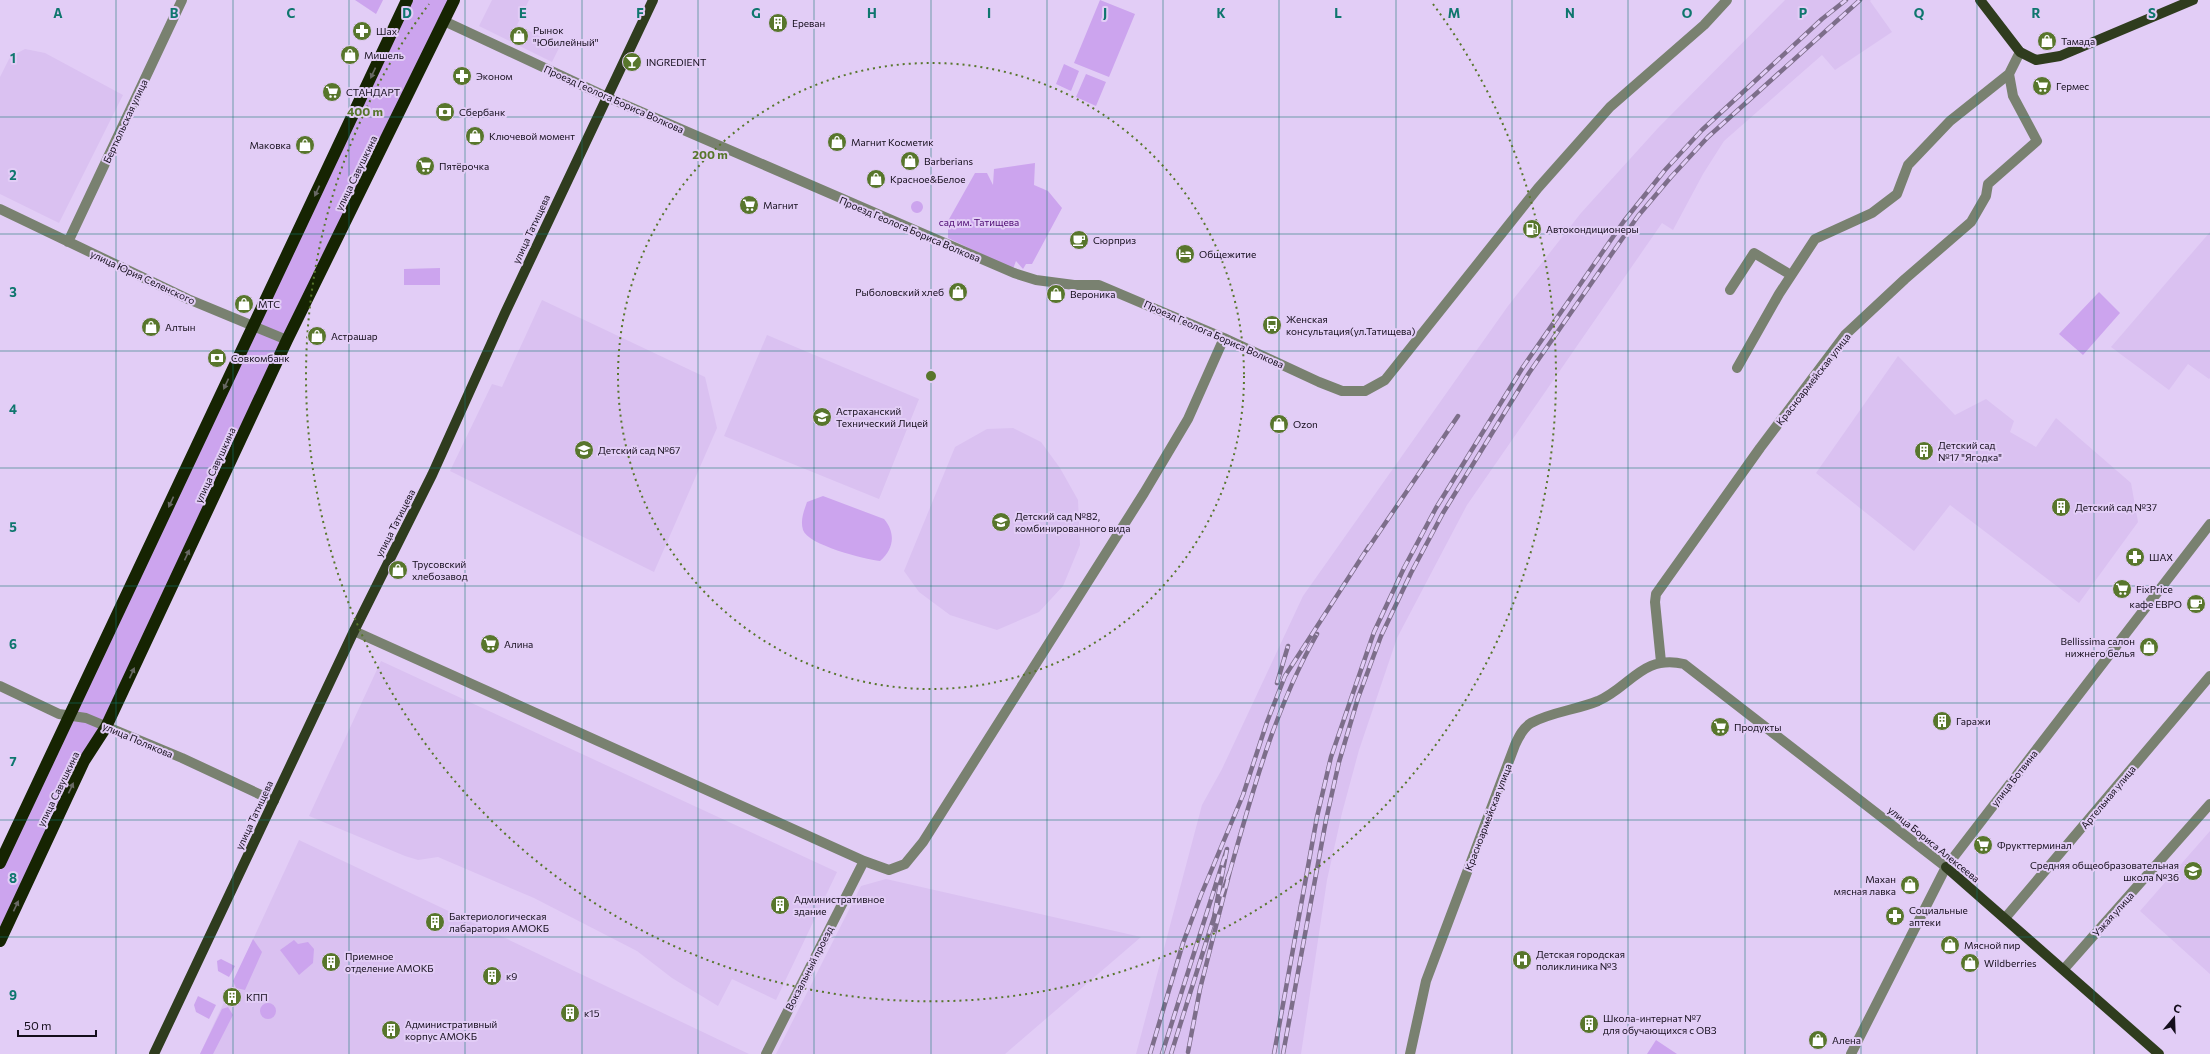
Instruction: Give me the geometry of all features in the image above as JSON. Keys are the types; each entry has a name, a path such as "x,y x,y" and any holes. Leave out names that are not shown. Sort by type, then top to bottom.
{"highway":[{"name":"улица Савушкина","path":"0,864 407,0"},
{"name":"улица Савушкина","path":"0,941 84,761 106,727 287,340 454,0"}],"main road":[{"name":"улица Татищева","path":"154,1054 354,631 432,476 505,313 653,0"},
{"path":"1980,0 2020,52 2036,60 2060,56 2193,0"},
{"name":"улица Бориса Алексеева","path":"1946,867 2006,917 2159,1054"}],"street":[{"name":"Бертюльская улица","path":"68,242 182,0"},
{"name":"Проезд Геолога Бориса Волкова","path":"444,21 607,97 1014,274 1036,280 1074,285 1099,285 1224,338 1319,382 1342,391 1365,391 1385,380 1538,188 1610,107 1704,25 1728,0"},
{"path":"1737,368 1791,275 1815,238 1872,213 1897,194 1908,165 1950,121 2008,74 2020,52"},
{"name":"Красноармейская улица","path":"1661,662 1655,602 1656,594 1760,448 1845,335 1905,279 1972,222 1986,196 1988,184 2037,141 2013,96 2008,74"},
{"name":"улица Юрия Селенского","path":"0,209 188,298 287,340"},
{"path":"1730,290 1754,253 1791,275"},
{"path":"354,631 864,861 889,870 905,864 923,842 1144,493 1188,419 1224,338"},
{"name":"улица Ботвина","path":"1851,1054 1946,867 2210,524"},
{"name":"Красноармейская улица","path":"1413,1052 1426,981 1515,745 1522,731 1530,724 1546,716 1570,711 1600,700 1639,672 1661,662 1684,664"},
{"name":"улица Бориса Алексеева","path":"1684,664 1946,867"},
{"name":"Артельная улица","path":"2006,917 2210,676"},
{"name":"улица Полякова","path":"0,686 59,714 71,714 86,718 182,758 274,801"},
{"name":"Узкая улица","path":"2064,969 2210,804"},
{"name":"Вокзальный проезд","path":"766,1054 864,861"}],"shaded area":[{"name":"Рынок \"Юбилейный\"","path":"492,0 529,0 517,25 560,46 552,62 479,26"},
{"path":"1785,0 1871,0 1870,1 1892,32 1835,70 1822,55 1724,141 1703,174 1673,230 1662,223 1467,505 1397,638 1359,750 1342,813 1327,880 1301,1054 1136,1054 1202,805 1222,769 1303,596 1508,306 1581,213 1658,128"},
{"path":"25,49 45,53 123,95 59,223 0,194 0,77 10,57"},
{"path":"2210,232 2210,378 2209,379 2188,364 2169,390 2111,347"},
{"name":"Детский сад №67","path":"542,300 705,377 717,428 654,572 450,471 492,384 502,387"},
{"name":"Астраханский Технический Лицей","path":"767,335 919,399 879,499 724,436"},
{"path":"1898,356 1955,415 1986,399 2014,421 2010,432 2036,447 2056,418 2131,483 2138,522 2079,603 1950,505 1914,551 1816,473"},
{"name":"Детский сад №82, комбинированного вида","path":"1013,428 1041,442 1060,468 1078,500 1080,545 1063,586 1039,612 997,630 950,615 919,592 904,571 955,447 987,429"},
{"path":"381,661 837,872 776,1000 732,979 718,1006 672,978 637,951 534,898 438,857 418,860 405,856 309,816"},
{"name":"Средняя общеобразовательная школа №36","path":"2210,831 2210,974 2140,911"},
{"path":"299,840 749,1054 200,1054"},
{"path":"886,879 1141,937 1005,1054 776,1054 861,886"}],"green space":[{"path":"355,0 383,0 376,14"},
{"path":"408,0 454,0 0,941 0,863"},
{"path":"1100,0 1135,14 1109,77 1074,63"},
{"path":"1064,64 1079,71 1071,91 1056,84"},
{"path":"1086,74 1106,82 1096,106 1076,97"},
{"name":"сад им. Татищева","path":"1035,163 1034,185 1048,191 1062,208 1032,264 1026,264 1023,269 1016,261 1013,269 948,238 948,221 975,173 987,173 993,185 994,169"},
{"path":"915,201 919,201 923,207 919,213 915,213 911,209 911,205"},
{"path":"440,268 440,285 404,285 404,269"},
{"path":"2099,292 2120,313 2083,355 2059,334"},
{"path":"823,496 884,519 888,524 892,535 892,541 891,546 885,556 880,561 825,546 807,536 803,530 802,523 807,502"},
{"path":"253,939 262,952 245,990 236,988 233,981"},
{"path":"294,940 298,944 308,942 314,949 313,963 299,975 280,950"},
{"path":"221,959 235,966 229,977 218,971 217,961"},
{"path":"198,996 216,1005 209,1019 196,1012 194,1005"},
{"path":"265,1003 271,1003 276,1008 274,1017 271,1019 265,1019 260,1014 260,1008"},
{"path":"228,1007 233,1015 213,1054 200,1054 222,1009"},
{"path":"1656,1040 1677,1054 1647,1054"}],"railway":[{"path":"1274,1054 1317,817 1331,757 1374,632 1404,568 1436,508 1523,367 1624,221 1665,170 1702,130 1822,19 1846,0"},
{"path":"1283,1054 1326,820 1339,762 1358,698 1381,636 1411,573 1443,513 1529,373 1638,216 1708,137 1860,0"},
{"path":"1367,550 1458,416"},
{"path":"1150,1054 1183,943 1201,895 1243,795 1267,722 1285,676 1369,546"},
{"path":"1230,871 1247,810 1277,720 1302,662 1317,634"},
{"path":"1277,683 1288,646"},
{"path":"1162,1054 1227,849 1214,917 1230,871 1200,989 1188,1052"},
{"path":"1171,1054 1214,917"}],"place":[{"name":"Ереван","path":"778,23"},
{"name":"Шах","path":"362,31"},
{"name":"Рынок \"Юбилейный\"","path":"519,36"},
{"name":"Тамада","path":"2047,41"},
{"name":"Мишель","path":"350,55"},
{"name":"INGREDIENT","path":"632,62"},
{"name":"Эконом","path":"462,76"},
{"name":"Гермес","path":"2042,86"},
{"name":"СТАНДАРТ","path":"332,92"},
{"name":"Сбербанк","path":"445,112"},
{"name":"Ключевой момент","path":"475,136"},
{"name":"Магнит Косметик","path":"837,142"},
{"name":"Маковка","path":"305,145"},
{"name":"Barberians","path":"910,161"},
{"name":"Пятёрочка","path":"425,166"},
{"name":"Красное&Белое","path":"876,179"},
{"name":"Магнит","path":"749,205"},
{"name":"Автокондиционеры","path":"1532,229"},
{"name":"Сюрприз","path":"1079,240"},
{"name":"Общежитие","path":"1185,254"},
{"name":"Рыболовский хлеб","path":"958,292"},
{"name":"Вероника","path":"1056,294"},
{"name":"МТС","path":"244,304"},
{"name":"Женская консультация(ул.Татищева)","path":"1272,325"},
{"name":"Алтын","path":"151,327"},
{"name":"Астрашар","path":"317,336"},
{"name":"Совкомбанк","path":"217,358"},
{"name":"Астраханский Технический Лицей","path":"822,417"},
{"name":"Ozon","path":"1279,424"},
{"name":"Детский сад №67","path":"584,450"},
{"name":"Детский сад №17 \"Ягодка\"","path":"1924,451"},
{"name":"Детский сад №37","path":"2061,507"},
{"name":"Детский сад №82, комбинированного вида","path":"1001,522"},
{"name":"ШАХ","path":"2135,557"},
{"name":"Трусовский хлебозавод","path":"398,570"},
{"name":"FixPrice","path":"2122,589"},
{"name":"кафе ЕВРО","path":"2196,604"},
{"name":"Алина","path":"490,644"},
{"name":"Bellissima салон нижнего белья","path":"2149,647"},
{"name":"Гаражи","path":"1942,721"},
{"name":"Продукты","path":"1720,727"},
{"name":"Фрукттерминал","path":"1983,845"},
{"name":"Средняя общеобразовательная школа №36","path":"2193,871"},
{"name":"Махан мясная лавка","path":"1910,885"},
{"name":"Административное здание","path":"780,905"},
{"name":"Социальные аптеки","path":"1895,916"},
{"name":"Бактериологическая лабаратория АМОКБ","path":"435,922"},
{"name":"Мясной пир","path":"1950,945"},
{"name":"Детская городская поликлиника №3","path":"1522,960"},
{"name":"Приемное отделение АМОКБ","path":"331,962"},
{"name":"Wildberries","path":"1970,963"},
{"name":"к9","path":"492,976"},
{"name":"КПП","path":"232,997"},
{"name":"к15","path":"570,1013"},
{"name":"Школа-интернат №7 для обучающихся с ОВЗ","path":"1589,1024"},
{"name":"Административный корпус АМОКБ","path":"391,1030"},
{"name":"Алена","path":"1818,1040"}]}
